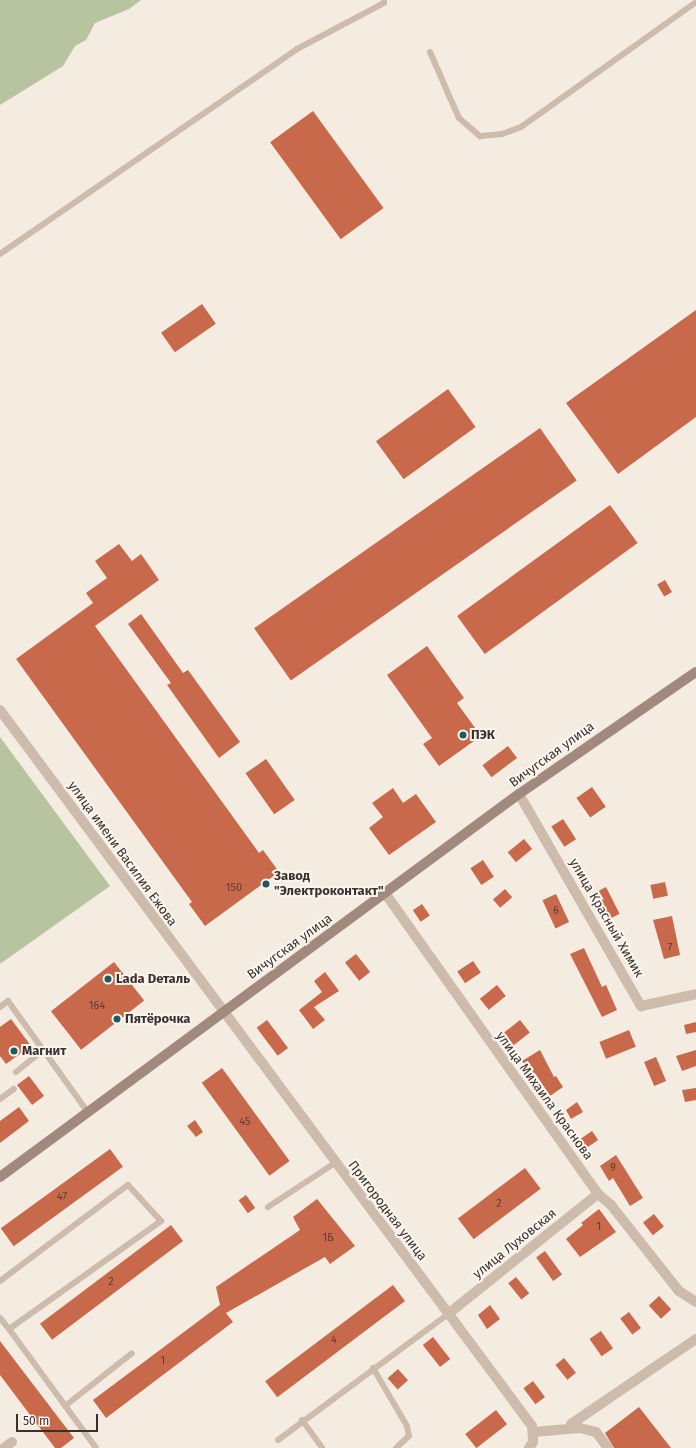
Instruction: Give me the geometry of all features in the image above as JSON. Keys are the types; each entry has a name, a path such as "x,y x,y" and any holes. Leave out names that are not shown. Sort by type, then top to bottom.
{"main road":[{"name":"Вичугская улица","path":"0,1177 87,1111 519,794 696,672"}],"street":[{"name":"улица имени Василия Ежова","path":"0,710 222,1012"},
{"name":"улица Красный Химик","path":"519,794 641,1006 696,994"},
{"name":"улица Михаила Краснова","path":"385,893 598,1194 611,1205 680,1291 696,1302"},
{"name":"Пригородная улица","path":"222,1012 532,1429"},
{"name":"улица Луховская","path":"448,1314 598,1194"},
{"path":"571,1424 696,1339"},
{"path":"529,1448 533,1442 532,1429 580,1428 596,1432 608,1448"},
{"path":"4,1448 12,1442"}],"lane":[{"path":"0,254 297,49 384,3 384,0"},
{"path":"430,52 459,118 480,136 502,134 521,127 696,2"},
{"path":"0,1007 8,1001 87,1111"},
{"path":"16,1072 43,1050"},
{"path":"0,1099 14,1089"},
{"path":"268,1207 335,1163"},
{"path":"0,1281 128,1185 161,1221 9,1329"},
{"path":"278,1440 302,1420 448,1314"},
{"path":"0,1318 96,1448"},
{"path":"65,1406 132,1353"},
{"path":"374,1368 407,1426 409,1436 396,1448"},
{"path":"302,1420 322,1448"}],"green space":[{"path":"0,0 141,0 129,9 95,23 86,40 75,46 63,66 0,105"},
{"path":"0,737 110,886 0,964"}],"building":[{"path":"313,111 384,208 341,239 270,142"},
{"path":"202,304 216,324 175,352 161,333"},
{"path":"696,310 696,417 618,474 566,403"},
{"path":"448,389 476,427 404,479 376,441"},
{"path":"540,428 577,480 291,681 254,628"},
{"path":"610,505 638,543 485,654 457,616"},
{"path":"119,544 132,561 141,554 159,580 95,626 259,853 263,850 279,872 205,926 189,904 192,902 16,659 93,603 86,593 107,578 95,561"},
{"path":"665,580 672,592 664,597 657,584"},
{"path":"141,614 183,673 188,670 240,742 219,758 167,685 171,683 128,624"},
{"path":"427,646 464,698 457,703 481,736 439,766 423,744 432,738 387,675"},
{"path":"508,746 517,758 491,777 482,765"},
{"path":"266,759 295,800 274,814 246,773"},
{"path":"592,787 606,807 590,818 576,798"},
{"path":"393,788 403,803 416,794 436,822 389,855 369,828 383,817 372,803"},
{"path":"563,819 576,839 564,847 551,827"},
{"path":"524,839 532,849 516,862 508,852"},
{"path":"483,860 494,877 481,885 470,868"},
{"path":"665,882 668,896 653,899 650,885"},
{"path":"606,887 620,914 608,920 594,893"},
{"path":"505,889 512,897 500,908 493,899"},
{"path":"556,894 569,922 556,928 542,900"},
{"path":"422,904 430,916 421,922 413,910"},
{"path":"672,916 680,955 664,959 653,920"},
{"path":"584,948 602,987 606,985 617,1010 602,1017 570,954"},
{"path":"356,954 370,972 359,981 345,963"},
{"path":"473,961 481,973 465,983 457,972"},
{"path":"114,962 144,1001 81,1050 51,1011"},
{"path":"325,972 339,991 314,1007 325,1020 313,1029 299,1010 322,992 314,981"},
{"path":"497,985 506,996 489,1010 480,999"},
{"path":"11,1019 31,1046 6,1064 0,1056 0,1027"},
{"path":"267,1020 288,1048 278,1056 257,1028"},
{"path":"520,1020 530,1033 510,1048 500,1035"},
{"path":"696,1022 696,1032 686,1034 684,1025"},
{"path":"629,1030 636,1047 606,1059 599,1042"},
{"path":"540,1050 554,1077 556,1076 563,1087 550,1096 535,1073 532,1075 522,1061"},
{"path":"696,1050 696,1066 682,1071 676,1056"},
{"path":"656,1057 666,1081 654,1086 644,1062"},
{"path":"222,1068 290,1161 269,1176 202,1083"},
{"path":"29,1076 44,1096 32,1105 17,1085"},
{"path":"696,1088 696,1100 685,1102 682,1090"},
{"path":"577,1102 583,1112 571,1119 566,1110"},
{"path":"19,1107 29,1121 0,1143 0,1121"},
{"path":"195,1120 203,1132 196,1137 187,1126"},
{"path":"592,1131 598,1140 586,1149 580,1139"},
{"path":"110,1149 123,1167 14,1246 1,1228"},
{"path":"616,1155 643,1198 630,1206 613,1178 609,1181 600,1166"},
{"path":"525,1168 541,1189 474,1239 458,1219"},
{"path":"246,1195 255,1208 248,1213 239,1200"},
{"path":"317,1199 355,1246 330,1264 325,1257 226,1313 233,1322 106,1418 93,1400 220,1305 216,1287 300,1230 293,1217"},
{"path":"599,1209 616,1232 580,1257 566,1239 583,1225 581,1223"},
{"path":"654,1214 664,1227 653,1235 643,1223"},
{"path":"171,1225 183,1241 52,1340 40,1324"},
{"path":"545,1251 562,1274 553,1281 536,1257"},
{"path":"516,1277 529,1293 521,1300 508,1283"},
{"path":"393,1285 405,1301 277,1397 265,1381"},
{"path":"659,1296 671,1309 661,1319 649,1306"},
{"path":"490,1305 500,1319 487,1329 478,1315"},
{"path":"629,1312 641,1328 632,1335 620,1319"},
{"path":"601,1331 613,1348 602,1356 590,1339"},
{"path":"433,1337 450,1359 440,1367 423,1345"},
{"path":"0,1341 74,1438 61,1448 55,1448 0,1375"},
{"path":"564,1358 576,1373 567,1380 555,1365"},
{"path":"398,1369 408,1380 398,1390 388,1378"},
{"path":"533,1381 545,1397 535,1404 523,1388"},
{"path":"639,1407 671,1448 614,1448 605,1433"},
{"path":"496,1410 507,1424 477,1448 465,1434"}],"place":[{"name":"ПЭК","path":"463,735"},
{"name":"Завод \"Электроконтакт\"","path":"266,884"},
{"name":"Lada Dеталь","path":"108,979"},
{"name":"Пятёрочка","path":"117,1019"},
{"name":"Магнит","path":"14,1051"}]}
